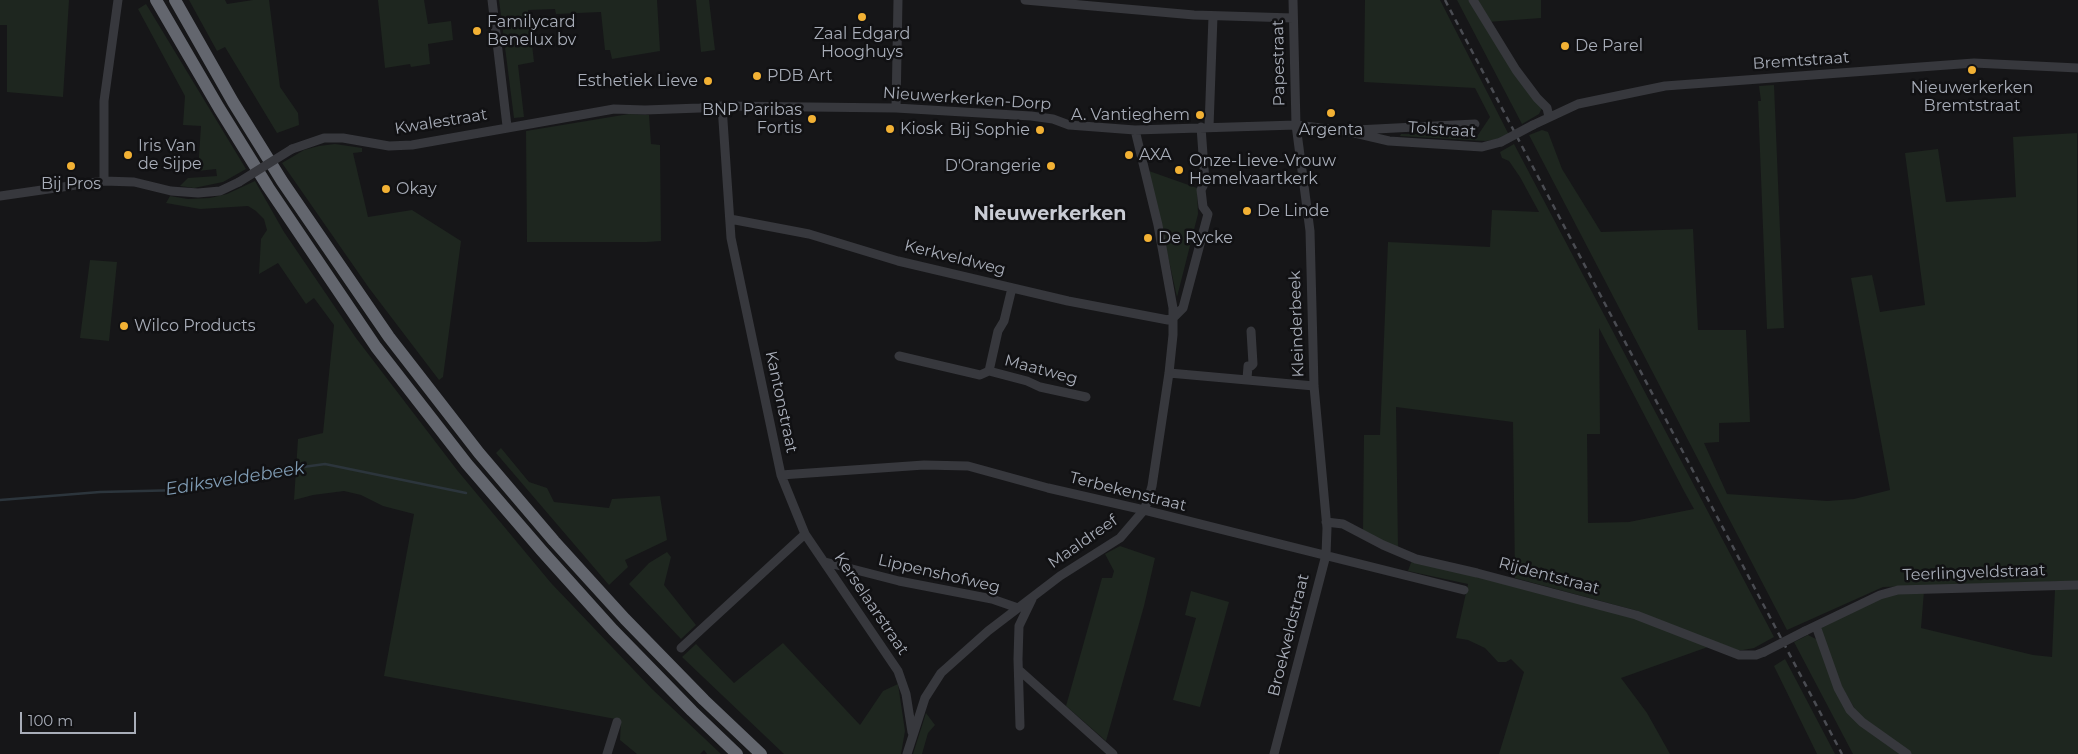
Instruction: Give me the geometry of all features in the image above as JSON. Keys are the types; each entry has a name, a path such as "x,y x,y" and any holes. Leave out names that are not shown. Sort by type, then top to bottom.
{"highway":[{"path":"156,0 176,37 263,179 376,347 467,464 542,551 626,643 737,754"},
{"path":"175,0 232,102 282,180 389,338 479,453 554,541 651,646 761,754"}],"street":[{"path":"104,181 104,101 118,0"},
{"path":"492,0 507,126"},
{"path":"896,108 898,0"},
{"path":"1025,0 1213,16 1293,18"},
{"name":"Papestraat","path":"1293,0 1296,125"},
{"path":"1473,0 1516,70 1547,108 1549,117"},
{"path":"1173,318 1183,308 1208,214 1202,207 1201,190 1205,182 1205,127 1213,16"},
{"name":"Bremtstraat","path":"1533,125 1578,104 1665,86 1974,63 2078,68"},
{"name":"Kwalestraat","path":"0,196 104,181 134,182 171,191 198,193 220,191 239,182 292,149 324,138 343,138 389,146 412,145 507,126 614,109 722,106"},
{"name":"Nieuwerkerken-Dorp","path":"722,106 896,108 1030,116 1069,125 1135,130 1205,127"},
{"name":"Kantonstraat","path":"722,106 731,238 781,475 805,534"},
{"name":"Tolstraat","path":"1346,131 1475,124"},
{"name":"Tolstraat","path":"1205,127 1296,125 1346,131 1389,141 1482,148 1501,142 1533,125"},
{"name":"Kleinderbeek","path":"1296,125 1310,231 1314,386 1326,522"},
{"name":"Maaldreef","path":"1020,726 1019,626 1034,596 1060,576 1120,538 1144,510 1152,486 1169,373 1173,335 1173,308 1158,225 1135,130"},
{"name":"Kerkveldweg","path":"730,219 809,234 898,260 1092,306 1168,320 1173,318"},
{"name":"Maatweg","path":"989,371 998,331 1004,321 1012,288"},
{"path":"1247,379 1248,366 1252,364 1251,331"},
{"name":"Maatweg","path":"899,356 980,375 989,371 1028,380 1040,387 1086,397"},
{"path":"1169,373 1314,386"},
{"name":"Terbekenstraat","path":"781,475 924,465 968,466 1048,488 1464,590"},
{"name":"Rijdentstraat","path":"1326,522 1333,521 1342,524 1416,559 1477,572 1636,615 1738,655 1756,655 1764,652"},
{"name":"Broekveldstraat","path":"1274,754 1326,555 1326,522"},
{"path":"681,648 805,534"},
{"name":"Kerselaarstraat","path":"805,534 898,671 906,694 912,732"},
{"name":"Lippenshofweg","path":"825,562 899,581 992,599 1018,608"},
{"name":"Teerlingveldstraat","path":"1764,652 1886,593 1898,590 2078,585"},
{"path":"907,754 912,732 925,698 940,673 982,636 1034,596"},
{"path":"1816,626 1838,688 1850,710 1862,722 1907,754"},
{"path":"1019,670 1113,754"},
{"path":"906,694 914,700 925,698"},
{"path":"607,754 617,722"}],"shaded area":[{"path":"0,0 69,0 63,97 7,92 7,25 0,25"},
{"path":"189,0 225,0 227,4 253,0 269,0 280,87 298,113 299,125 277,133 225,47 217,51"},
{"path":"378,0 424,0 428,24 451,21 453,40 428,44 430,64 411,67 410,64 385,68"},
{"path":"499,0 657,0 660,51 612,59 610,50 605,50 601,12 556,14 555,9 528,10 534,62 518,65 524,117 514,118"},
{"path":"696,0 709,0 715,50 701,52"},
{"path":"1365,0 1440,0 1509,135 1485,141 1400,136 1401,134 1478,135 1490,117 1475,88 1364,82"},
{"path":"1457,0 1471,0 1542,108 1539,114 1522,124"},
{"path":"1475,0 1541,0 1541,18 1487,22"},
{"path":"146,4 246,169 223,182 194,188 180,186 188,178 217,176 216,169 198,171 201,126 183,125 185,96 138,9"},
{"path":"1774,85 1784,328 1767,329 1758,101 1761,101 1759,86"},
{"path":"629,114 649,115 651,144 660,145 661,241 527,242 526,131"},
{"path":"1542,130 1548,132 1562,169 1601,232 1693,229 1698,330 1746,330 1750,422 1719,423 1719,442 1704,443 1727,494 1827,501 1854,499 1890,490 1851,278 1872,275 1880,312 1925,305 1905,153 1938,149 1946,202 2016,197 2013,137 2077,133 2078,581 1883,587 1787,630 1529,135"},
{"path":"335,144 362,148 362,152 353,153 368,217 412,210 461,241 443,377 439,380 369,288 282,163 304,150"},
{"path":"1514,144 1774,637 1754,648 1743,650 1737,650 1719,643 1621,678 1647,713 1670,754 1499,754 1524,672 1511,659 1506,662 1498,662 1485,648 1468,640 1456,638 1468,584 1408,571 1412,560 1636,618 1638,611 1515,578 1513,422 1396,407 1398,549 1363,532 1364,435 1380,435 1388,242 1490,247 1492,210 1539,212 1520,177 1509,161 1502,158 1500,152","holes":["1599,328 1694,509 1629,522 1588,523 1587,434 1600,434"]},
{"path":"1149,171 1197,188 1198,214 1177,297"},
{"path":"255,181 284,232 356,338 457,470 551,583 652,689 721,754 707,754 704,750 700,754 637,754 620,740 621,720 384,676 414,514 383,506 361,495 344,491 313,495 294,500 298,439 323,433 334,325 314,298 306,304 278,263 259,274 261,239 267,230 264,219 256,211 248,206 200,209 166,203 170,196 188,199 210,198 227,194"},
{"path":"90,260 117,262 109,341 80,338"},
{"path":"501,448 529,482 547,488 554,502 609,508 612,499 660,496 667,540 625,560 628,567 609,585 496,453"},
{"path":"1120,546 1155,558 1144,606 1106,741 1066,706 1102,578 1112,578 1114,571 1105,554"},
{"path":"667,552 671,557 664,585 696,625 681,639 629,584 649,563"},
{"path":"2055,589 2078,589 2078,754 1911,754 1858,714 1840,684 1820,631 1821,626 1888,594 1924,591 1921,628 2033,655 2052,657"},
{"path":"1191,591 1229,602 1200,707 1173,700 1196,618 1185,615"},
{"path":"1808,635 1818,640 1845,705 1902,754 1853,754 1794,642"},
{"path":"783,643 860,725 883,691 898,684 905,731 901,754 784,754 682,657 696,644 734,683"},
{"path":"1785,659 1835,754 1817,754 1774,666"},
{"path":"926,713 935,725 928,733 922,754 913,754"}],"waterway":[{"name":"Ediksveldebeek","path":"0,500 100,492 183,490 202,481 325,464 466,493"}],"railway":[{"path":"1445,0 1842,754"}],"place":[{"name":"Zaal Edgard Hooghuys","path":"862,17"},
{"name":"Familycard Benelux bv","path":"477,31"},
{"name":"De Parel","path":"1565,46"},
{"name":"Nieuwerkerken Bremtstraat","path":"1972,70"},
{"name":"PDB Art","path":"757,76"},
{"name":"Esthetiek Lieve","path":"708,81"},
{"name":"Argenta","path":"1331,113"},
{"name":"A. Vantieghem","path":"1200,115"},
{"name":"BNP Paribas Fortis","path":"812,119"},
{"name":"Kiosk","path":"890,129"},
{"name":"Bij Sophie","path":"1040,130"},
{"name":"Iris Van de Sijpe","path":"128,155"},
{"name":"AXA","path":"1129,155"},
{"name":"Bij Pros","path":"71,166"},
{"name":"D'Orangerie","path":"1051,166"},
{"name":"Onze-Lieve-Vrouw Hemelvaartkerk","path":"1179,170"},
{"name":"Okay","path":"386,189"},
{"name":"De Linde","path":"1247,211"},
{"name":"De Rycke","path":"1148,238"},
{"name":"Wilco Products","path":"124,326"}],"district":[{"name":"Nieuwerkerken","path":"1050,214"}]}
